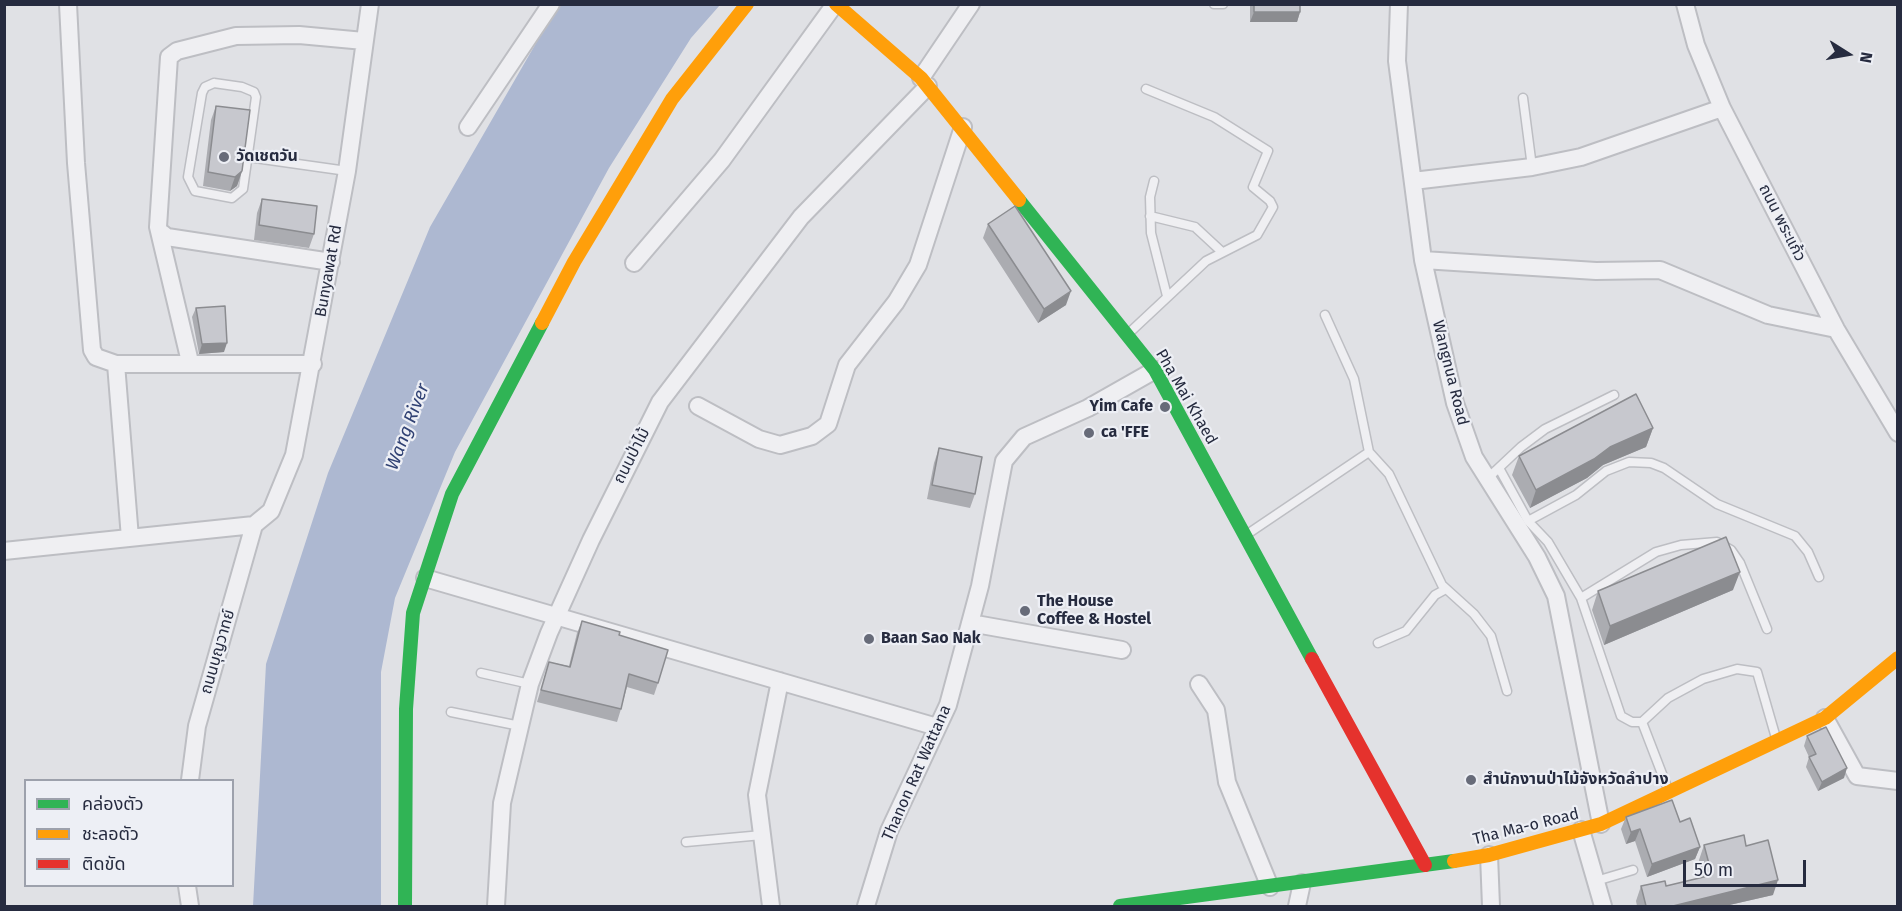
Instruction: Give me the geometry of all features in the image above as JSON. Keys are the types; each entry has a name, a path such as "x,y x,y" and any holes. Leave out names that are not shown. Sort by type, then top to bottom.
{"street":[{"path":"68,4 76,164 92,350 103,362 116,364 190,362 313,364"},
{"name":"Bunyawat Rd","path":"254,525 271,512 294,455 313,364 347,171 370,4"},
{"path":"468,127 551,4"},
{"path":"405,906 406,709 413,614 452,494 574,262 672,99 747,4"},
{"path":"634,263 722,160 836,4"},
{"name":"Pha Mai Khaed","path":"836,4 925,82 1155,370 1425,865"},
{"name":"ถนนป่าไม้","path":"496,906 502,803 530,684 549,633 591,540 660,402 801,217 925,82 971,4"},
{"name":"Wangnua Road","path":"1399,4 1397,61 1423,260 1455,403 1474,457 1494,473 1556,596 1601,824"},
{"name":"ถนน พระแก้ว","path":"1685,4 1696,45 1722,108 1836,329 1895,421"},
{"path":"331,262 167,237 162,233 158,227 169,57 177,51 236,36 299,35 364,41"},
{"path":"1413,182 1532,167 1581,157 1722,108"},
{"path":"698,406 759,439 780,445 812,436 828,424 847,365 896,302 918,265 931,218 963,127"},
{"path":"162,233 190,362"},
{"path":"1423,260 1596,271 1659,270 1768,315 1836,329"},
{"path":"116,364 130,538"},
{"name":"Thanon Rat Wattana","path":"866,906 889,831 948,705 980,586 1004,461 1024,437 1088,408 1155,370"},
{"path":"4,551 254,525"},
{"name":"ถนนบุญวาทย์","path":"190,779 197,726 254,525"},
{"path":"425,578 937,727"},
{"path":"970,623 1122,650"},
{"name":"Tha Ma-o Road","path":"1120,906 1302,883 1489,855 1601,824 1825,718 1898,658"},
{"path":"771,906 757,795 780,681"},
{"path":"1199,684 1216,710 1227,782 1270,887"},
{"path":"1825,718 1857,776 1898,781"},
{"path":"1581,830 1603,906"},
{"path":"1489,855 1491,906"},
{"path":"1297,906 1302,883"},
{"path":"187,887 190,906"}],"lane":[{"path":"1214,4 1223,4"},
{"path":"210,84 242,87 254,92 257,103 248,157 243,189 237,196 195,191 190,185 188,177 202,93 210,84"},
{"path":"1127,334 1206,261 1257,234 1272,212 1271,203 1256,190 1253,184 1268,151 1214,117 1146,89"},
{"path":"1523,98 1532,167"},
{"path":"248,157 347,171"},
{"path":"1154,181 1150,197 1151,233 1167,296"},
{"path":"1150,216 1196,227 1222,252"},
{"path":"1325,315 1354,379 1369,452 1389,474 1427,557 1446,589 1474,614 1491,636 1507,691"},
{"path":"1614,395 1545,429 1494,473 1528,521 1548,542 1581,598 1621,716 1632,722 1642,722 1668,698 1703,679 1730,670 1747,669 1757,672 1777,741"},
{"path":"1245,536 1369,452"},
{"path":"1528,521 1576,495 1606,471 1629,462 1658,464 1717,504 1795,537 1808,552 1819,577"},
{"path":"1581,598 1656,552 1682,545 1717,542 1731,550 1740,563 1767,629"},
{"path":"1378,643 1406,631 1436,595 1446,589"},
{"path":"481,673 530,684"},
{"path":"451,712 520,726"},
{"path":"1642,722 1669,792"},
{"path":"686,842 762,836"},
{"path":"1596,881 1633,870"}],"water":[{"name":"Wang River","path":"558,5 720,5 691,38 609,168 455,452 395,598 381,672 381,906 253,906 266,664 328,473 430,227"}],"building":[{"path":"1254,4 1300,4 1300,12 1254,12"},
{"name":"วัดเชตวัน","path":"216,106 250,110 242,171 235,177 208,172"},
{"path":"262,199 317,206 314,234 259,225"},
{"path":"1015,206 1071,291 1044,309 988,224"},
{"path":"225,306 227,343 202,344 196,308"},
{"path":"1636,394 1653,428 1610,447 1594,459 1536,490 1519,456"},
{"path":"939,448 982,457 975,494 932,485"},
{"path":"1726,537 1740,572 1610,626 1598,591"},
{"path":"582,621 668,650 658,683 629,674 621,709 541,690 549,662 570,667"},
{"path":"1826,727 1847,768 1822,782 1809,757 1816,754 1807,736"},
{"path":"1672,800 1680,822 1690,818 1700,847 1652,864 1640,829 1631,832 1626,817"},
{"path":"1744,835 1746,846 1768,840 1778,880 1673,906 1646,906 1641,886 1665,881 1666,886 1712,875 1704,845"}],"traffic: fast":[{"path":"1019,200 1155,370 1312,659"},
{"path":"405,906 406,709 413,613 452,494 542,323"},
{"path":"1120,906 1454,861"}],"traffic: slow":[{"path":"542,323 574,262 672,99 747,4"},
{"path":"836,4 921,78 1019,200"},
{"path":"1454,861 1489,855 1601,824 1825,718 1898,658"}],"traffic: jam":[{"path":"1312,659 1425,865"}],"place":[{"name":"วัดเชตวัน","path":"224,157"},
{"name":"Yim Cafe","path":"1165,407"},
{"name":"ca 'FFE","path":"1089,433"},
{"name":"The House Coffee & Hostel","path":"1025,611"},
{"name":"Baan Sao Nak","path":"869,639"},
{"name":"สำนักงานป่าไม้จังหวัดลำปาง","path":"1471,780"}]}
